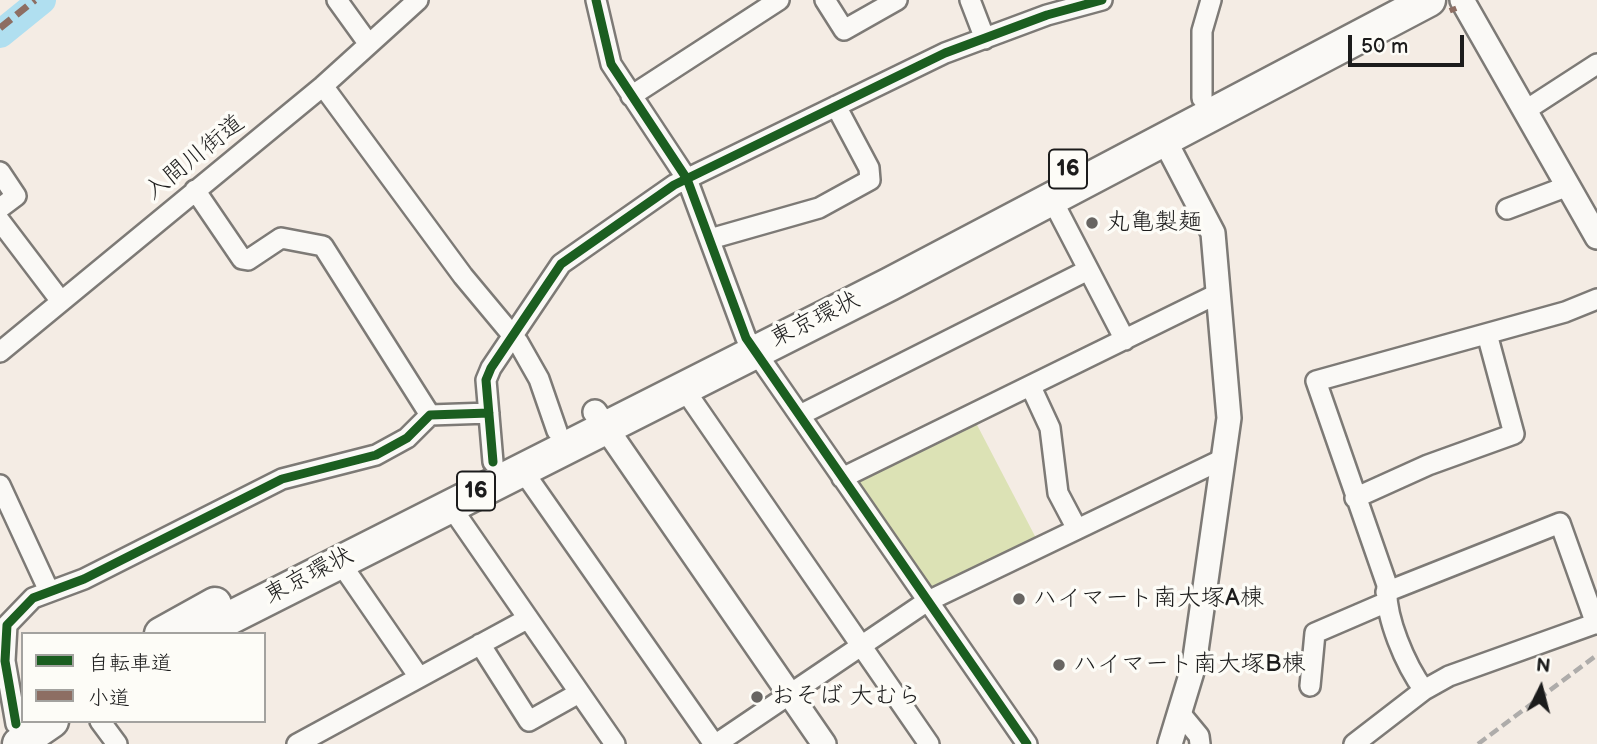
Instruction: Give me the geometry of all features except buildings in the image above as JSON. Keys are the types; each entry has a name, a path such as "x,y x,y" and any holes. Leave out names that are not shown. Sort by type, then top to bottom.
{"highway":[{"name":"東京環状","path":"751,344 1202,98 1390,0"},
{"name":"東京環状","path":"202,632 449,504 599,419 1165,141 1429,0"},
{"name":"東京環状","path":"164,632 493,462 557,431 599,419"},
{"path":"14,731 44,723"}],"street":[{"path":"337,0 368,43"},
{"name":"入間川街道","path":"0,352 323,86 418,0"},
{"path":"596,0 611,64 687,179 751,344 926,602 1027,744"},
{"path":"631,96 779,0"},
{"path":"825,0 844,30 897,0"},
{"path":"970,0 985,39"},
{"path":"493,462 486,380 561,264 687,179 836,106 946,54 1047,15 1102,0"},
{"path":"1202,98 1202,32 1212,0"},
{"path":"1462,0 1597,237"},
{"path":"1526,110 1597,64"},
{"path":"323,86 463,276 513,335 539,379 557,431"},
{"path":"710,239 819,208 870,180 869,168 836,106"},
{"path":"1165,141 1213,233 1229,407 1194,664 1170,744"},
{"path":"0,172 16,196 0,208"},
{"path":"1507,209 1568,186"},
{"path":"195,190 242,259 248,260 281,238 323,246 430,415"},
{"path":"1059,213 1125,340"},
{"path":"0,221 60,300"},
{"path":"800,415 1088,270"},
{"path":"842,478 1219,293"},
{"path":"1424,690 1410,671 1387,597 1387,585 1316,381 1565,312 1597,299"},
{"path":"1355,498 1428,465 1514,434 1488,334"},
{"path":"1031,387 1050,428 1058,492 1077,529"},
{"path":"691,400 929,744"},
{"path":"14,731 5,661 4,626 33,598 84,579 179,534 282,480 376,455 407,438 430,415 489,413"},
{"path":"599,419 824,744"},
{"path":"530,481 715,744 926,602 1223,459"},
{"path":"0,485 48,591"},
{"path":"449,504 615,744"},
{"path":"1310,686 1315,633 1387,597 1560,523 1596,624 1449,676 1424,690 1354,744"},
{"path":"346,571 419,677"},
{"path":"297,744 527,619"},
{"path":"480,644 529,721 579,693"},
{"path":"1180,713 1199,736 1200,744"},
{"path":"101,723 117,744"}],"green space":[{"path":"975,421 1037,540 938,588 928,587 858,485 859,478"}],"waterway":[{"path":"0,34 42,0"}],"railway":[{"path":"1478,744 1597,655"}],"marked path":[{"path":"0,28 35,0"},
{"path":"1452,7 1454,12"}],"cycle path":[{"path":"596,0 611,64 687,179 746,338 1027,744"},
{"path":"493,462 486,380 491,368 561,264 674,185 945,53 1047,15 1102,0"},
{"path":"16,724 5,661 7,625 33,598 84,579 282,479 376,455 407,438 430,415 489,413"}],"place":[{"name":"丸亀製麺","path":"1092,223"},
{"name":"ハイマート南大塚A棟","path":"1019,599"},
{"name":"ハイマート南大塚B棟","path":"1059,665"},
{"name":"おそば 大むら","path":"757,697"}]}
